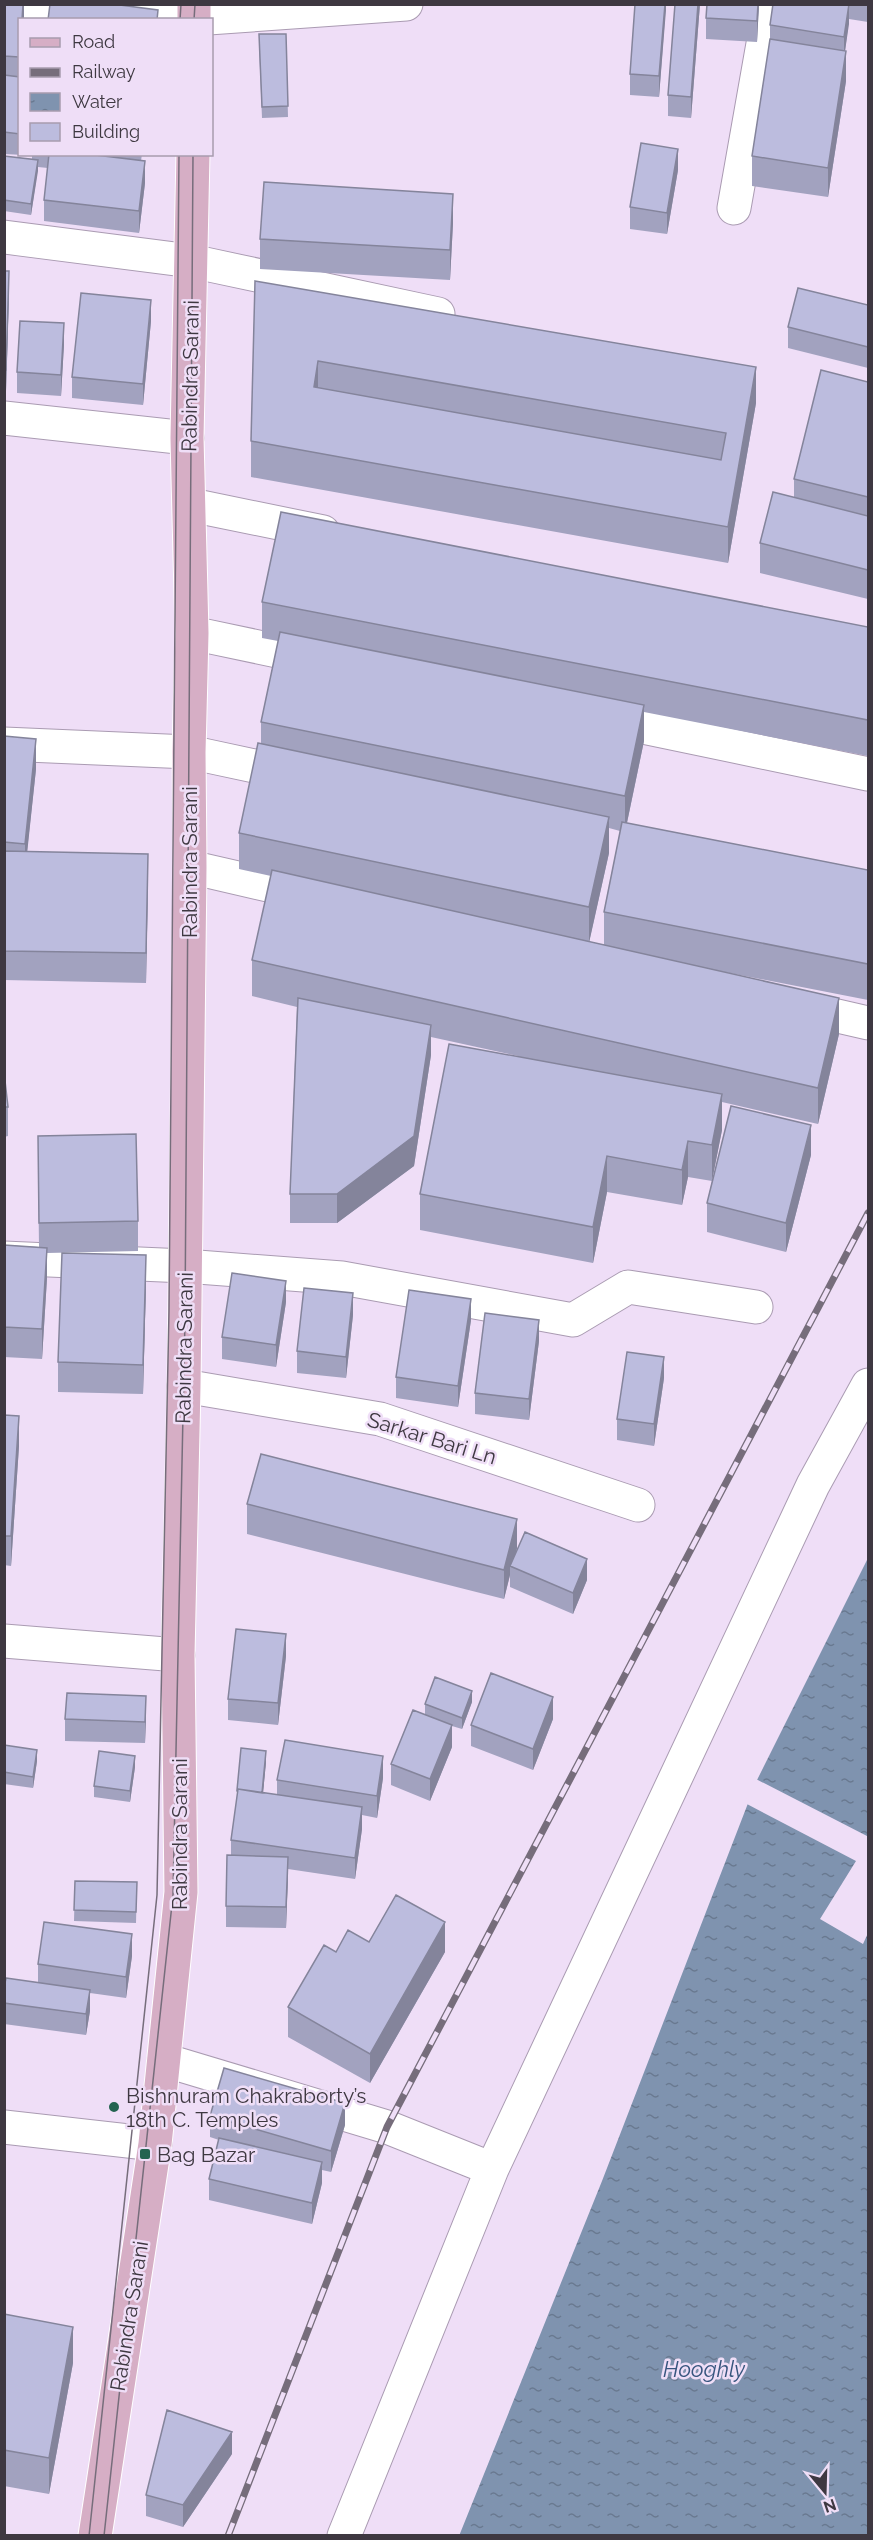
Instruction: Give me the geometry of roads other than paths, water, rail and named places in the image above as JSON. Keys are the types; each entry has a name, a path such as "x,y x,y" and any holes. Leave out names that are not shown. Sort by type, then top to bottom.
{"main road":[{"name":"Rabindra Sarani","path":"95,2535 155,2144 181,1892 178,1654 184,1386 190,867 189,752 192,633 188,438 193,156"}],"street":[{"path":"21,4 183,18"},
{"path":"209,18 406,4"},
{"path":"734,208 770,4"},
{"path":"4,237 191,261 466,320"},
{"path":"4,418 188,438"},
{"path":"191,505 354,538"},
{"path":"192,633 344,664"},
{"path":"565,711 868,774"},
{"path":"4,744 189,752 330,782"},
{"path":"190,867 342,902"},
{"path":"763,999 868,1023"},
{"path":"4,1258 185,1266 342,1278 573,1320 628,1287 756,1307"},
{"path":"344,2535 492,2169 813,1485 868,1385"},
{"name":"Sarkar Bari Ln","path":"184,1386 380,1419 638,1505"},
{"path":"4,1641 178,1654"},
{"path":"164,2060 387,2127 492,2169"},
{"path":"4,2127 155,2144"}],"water":[{"name":"Hooghly","path":"868,1558 868,2535 459,2536 602,2181 757,1780"}],"tram line":[{"path":"180,18 181,4"},
{"path":"194,18 195,4"},
{"path":"89,2536 157,1895 169,1311 179,156"},
{"path":"104,2536 173,1895 185,1319 193,156"}],"railway":[{"path":"228,2536 387,2127 868,1213"}],"place":[{"name":"Bishnuram Chakraborty’s 18th C. Temples","path":"114,2107"},
{"name":"Bag Bazar","path":"145,2154"}]}
